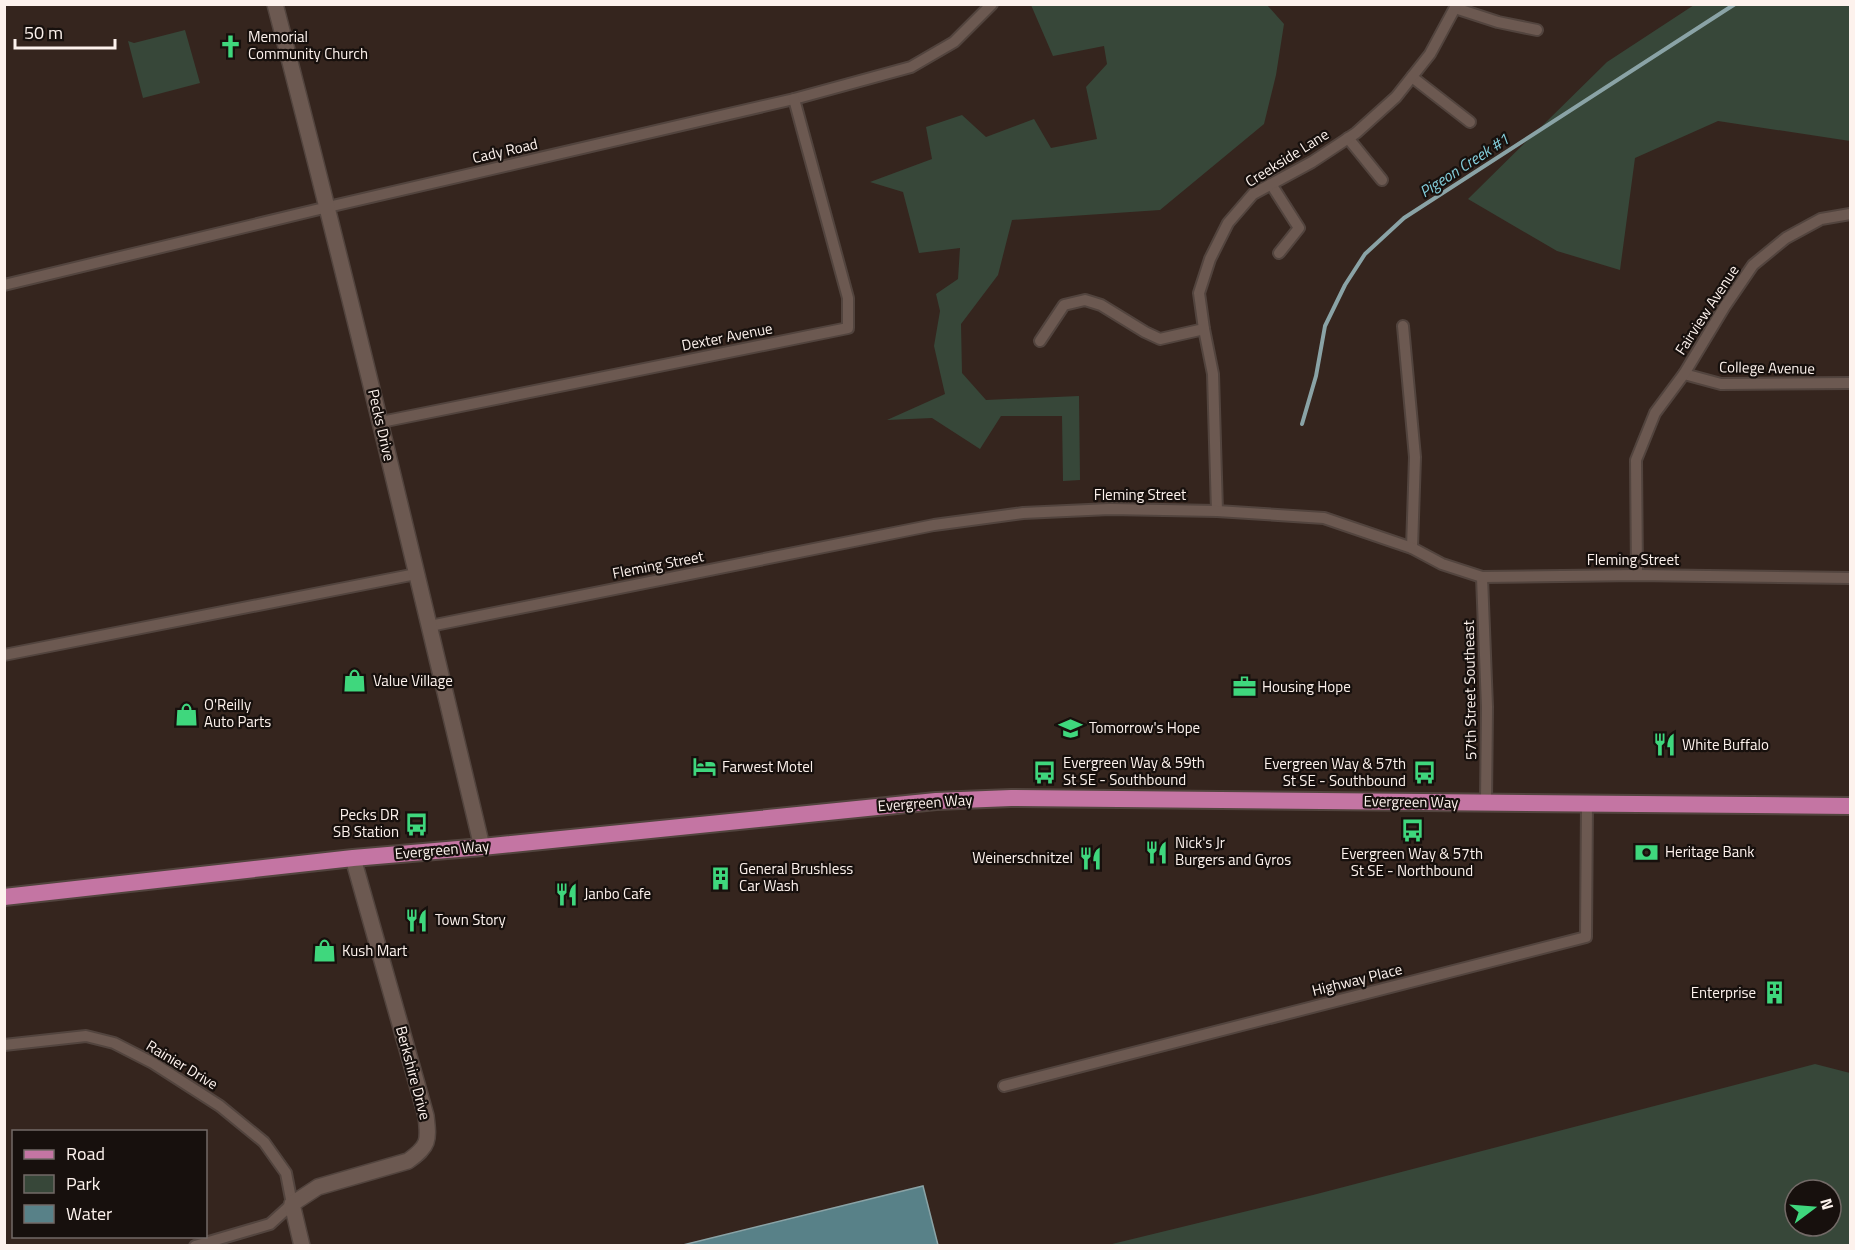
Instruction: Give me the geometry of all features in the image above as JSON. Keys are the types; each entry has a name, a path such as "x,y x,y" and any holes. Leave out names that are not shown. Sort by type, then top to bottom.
{"main road":[{"name":"Evergreen Way","path":"4,897 353,858 936,801 1011,798 1587,802 1851,807"}],"street":[{"name":"Pecks Drive","path":"275,4 381,422 482,847"},
{"name":"Cady Road","path":"4,285 794,99 911,67 954,42 992,4"},
{"path":"1456,6 1497,22 1537,30"},
{"name":"Creekside Lane","path":"1217,511 1213,374 1200,293 1210,259 1228,223 1253,194 1312,162 1356,133 1396,97 1430,54 1456,6"},
{"path":"1412,77 1470,123"},
{"name":"Dexter Avenue","path":"381,422 848,328 848,298 794,99"},
{"path":"1348,138 1382,180"},
{"path":"1271,184 1299,228 1279,254"},
{"name":"Fairview Avenue","path":"1637,574 1636,460 1655,413 1684,374 1725,306 1753,266 1786,238 1821,219 1851,214"},
{"path":"1040,341 1064,305 1085,300 1101,305 1160,339 1204,329"},
{"path":"1403,326 1415,457 1412,548"},
{"name":"College Avenue","path":"1684,374 1721,384 1851,383"},
{"name":"Fleming Street","path":"430,626 934,525 1034,513 1110,509 1217,511 1324,518 1412,548 1442,564 1482,577 1637,574 1851,578"},
{"path":"4,655 416,574"},
{"name":"57th Street Southeast","path":"1482,577 1487,707 1486,803"},
{"name":"Highway Place","path":"1004,1086 1586,937 1587,802"},
{"name":"Berkshire Drive","path":"195,1245 270,1224 292,1203 318,1187 408,1161 420,1153 429,1138 426,1116 353,858"},
{"name":"Rainier Drive","path":"4,1045 86,1036 114,1043 153,1063 220,1106 264,1142 286,1173 292,1203"},
{"path":"292,1203 302,1245"}],"green space":[{"path":"1031,5 1267,5 1284,24 1276,75 1264,124 1160,210 1012,220 998,275 961,324 962,373 986,400 1079,396 1080,480 1063,481 1062,416 1001,416 980,449 932,418 887,420 945,394 934,346 940,311 936,294 958,279 960,248 919,253 903,192 870,182 932,159 926,127 962,115 986,137 1034,119 1051,148 1097,139 1086,87 1107,64 1104,46 1053,56"},
{"path":"1694,5 1850,5 1850,141 1718,121 1635,158 1620,270 1557,251 1468,199 1607,62"},
{"path":"185,30 200,83 143,98 128,41 134,43"},
{"path":"1815,1064 1850,1073 1850,1245 1108,1245 1313,1195"}],"water":[{"path":"923,1186 938,1245 683,1245"}],"waterway":[{"name":"Pigeon Creek #1","path":"1302,424 1316,376 1325,326 1345,285 1365,254 1404,218 1735,4"}],"place":[{"name":"Memorial Community Church","path":"230,46"},
{"name":"Value Village","path":"355,681"},
{"name":"Housing Hope","path":"1244,687"},
{"name":"O'Reilly Auto Parts","path":"186,714"},
{"name":"Tomorrow's Hope","path":"1071,728"},
{"name":"White Buffalo","path":"1664,745"},
{"name":"Farwest Motel","path":"704,767"},
{"name":"Evergreen Way & 59th St SE - Southbound","path":"1045,772"},
{"name":"Evergreen Way & 57th St SE - Southbound","path":"1424,773"},
{"name":"Pecks DR SB Station","path":"417,824"},
{"name":"Evergreen Way & 57th St SE - Northbound","path":"1412,830"},
{"name":"Nick's Jr Burgers and Gyros","path":"1157,852"},
{"name":"Heritage Bank","path":"1647,852"},
{"name":"Weinerschnitzel","path":"1091,858"},
{"name":"General Brushless Car Wash","path":"721,878"},
{"name":"Janbo Cafe","path":"566,894"},
{"name":"Town Story","path":"417,920"},
{"name":"Kush Mart","path":"324,951"},
{"name":"Enterprise","path":"1774,993"}]}
